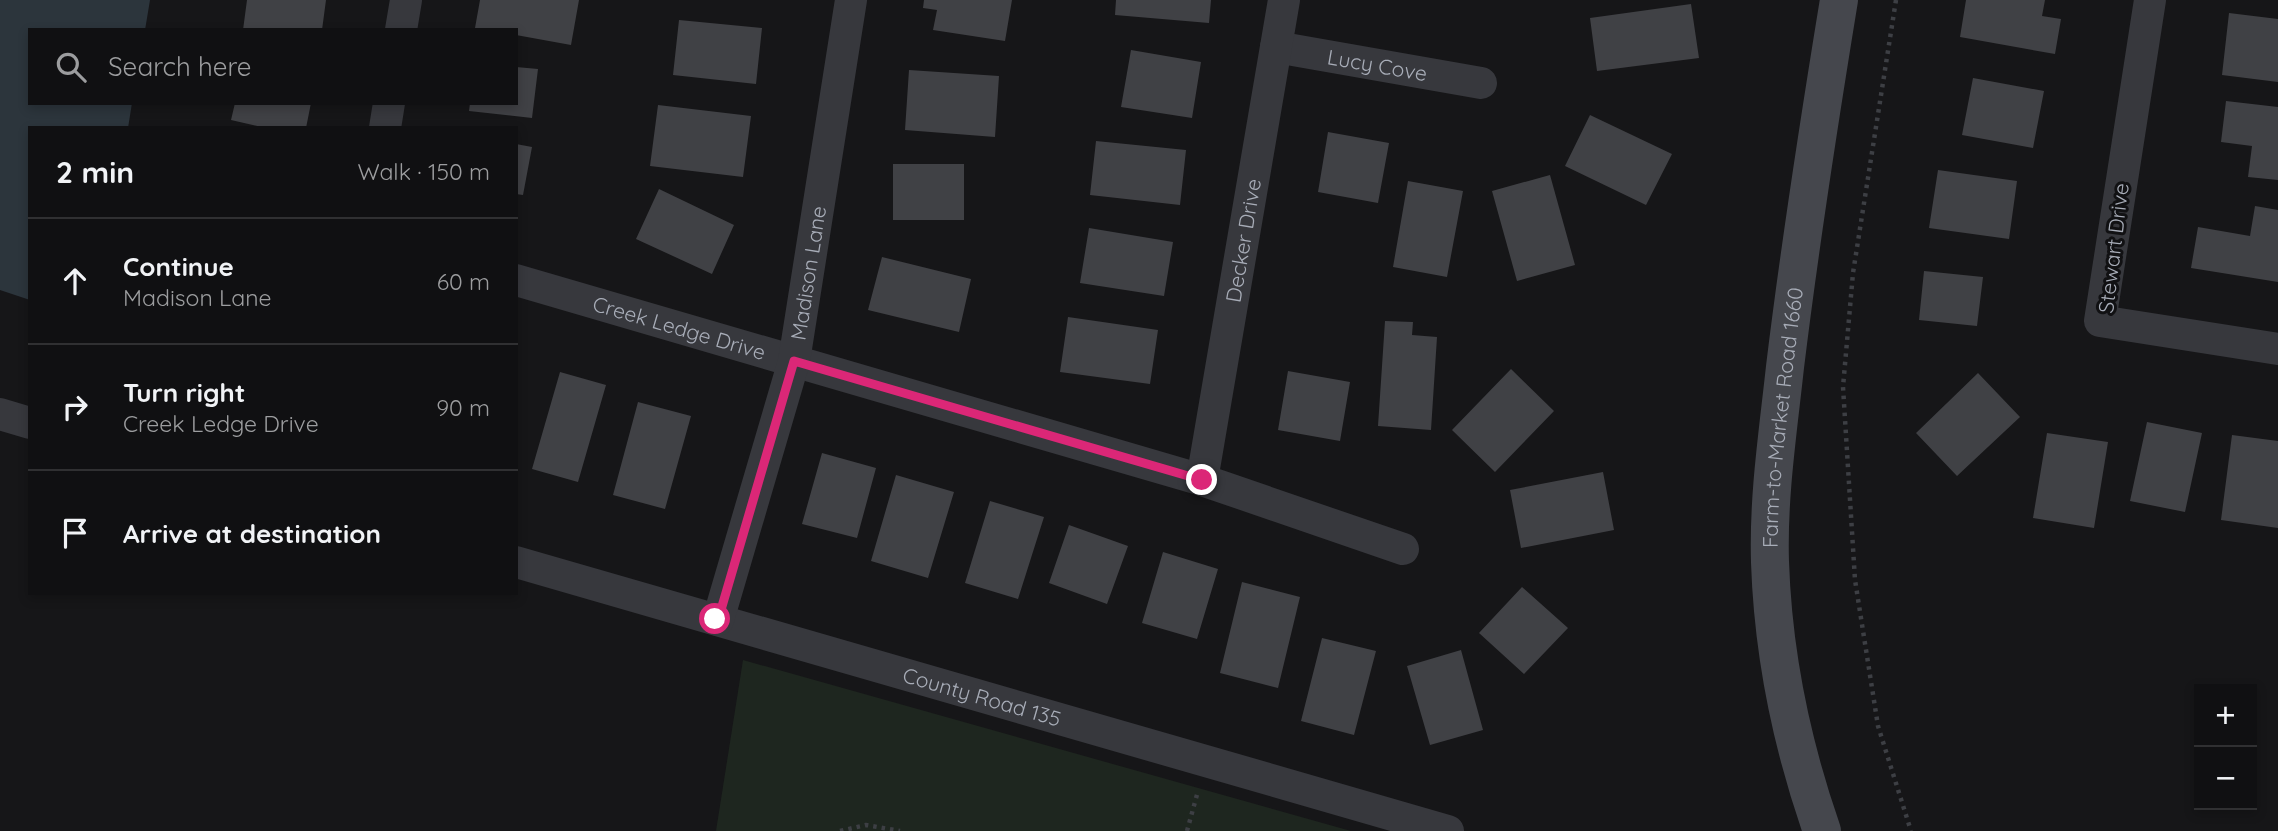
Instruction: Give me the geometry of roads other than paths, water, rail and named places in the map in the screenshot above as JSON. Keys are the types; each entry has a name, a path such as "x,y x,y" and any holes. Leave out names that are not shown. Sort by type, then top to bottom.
{"main road":[{"name":"Farm-to-Market Road 1660","path":"1822,831 1800,766 1786,692 1770,563 1771,485 1802,222 1839,0"}],"street":[{"path":"401,28 406,0"},
{"name":"Madison Lane","path":"718,620 794,361 851,0"},
{"name":"Decker Drive","path":"1202,480 1284,0"},
{"name":"Stewart Drive","path":"2150,0 2100,321 2278,349"},
{"name":"Lucy Cove","path":"1276,47 1480,83"},
{"path":"385,126 389,105"},
{"name":"Creek Ledge Drive","path":"518,281 1202,480 1403,549"},
{"path":"0,414 28,422"},
{"name":"County Road 135","path":"518,563 1448,831"}]}
